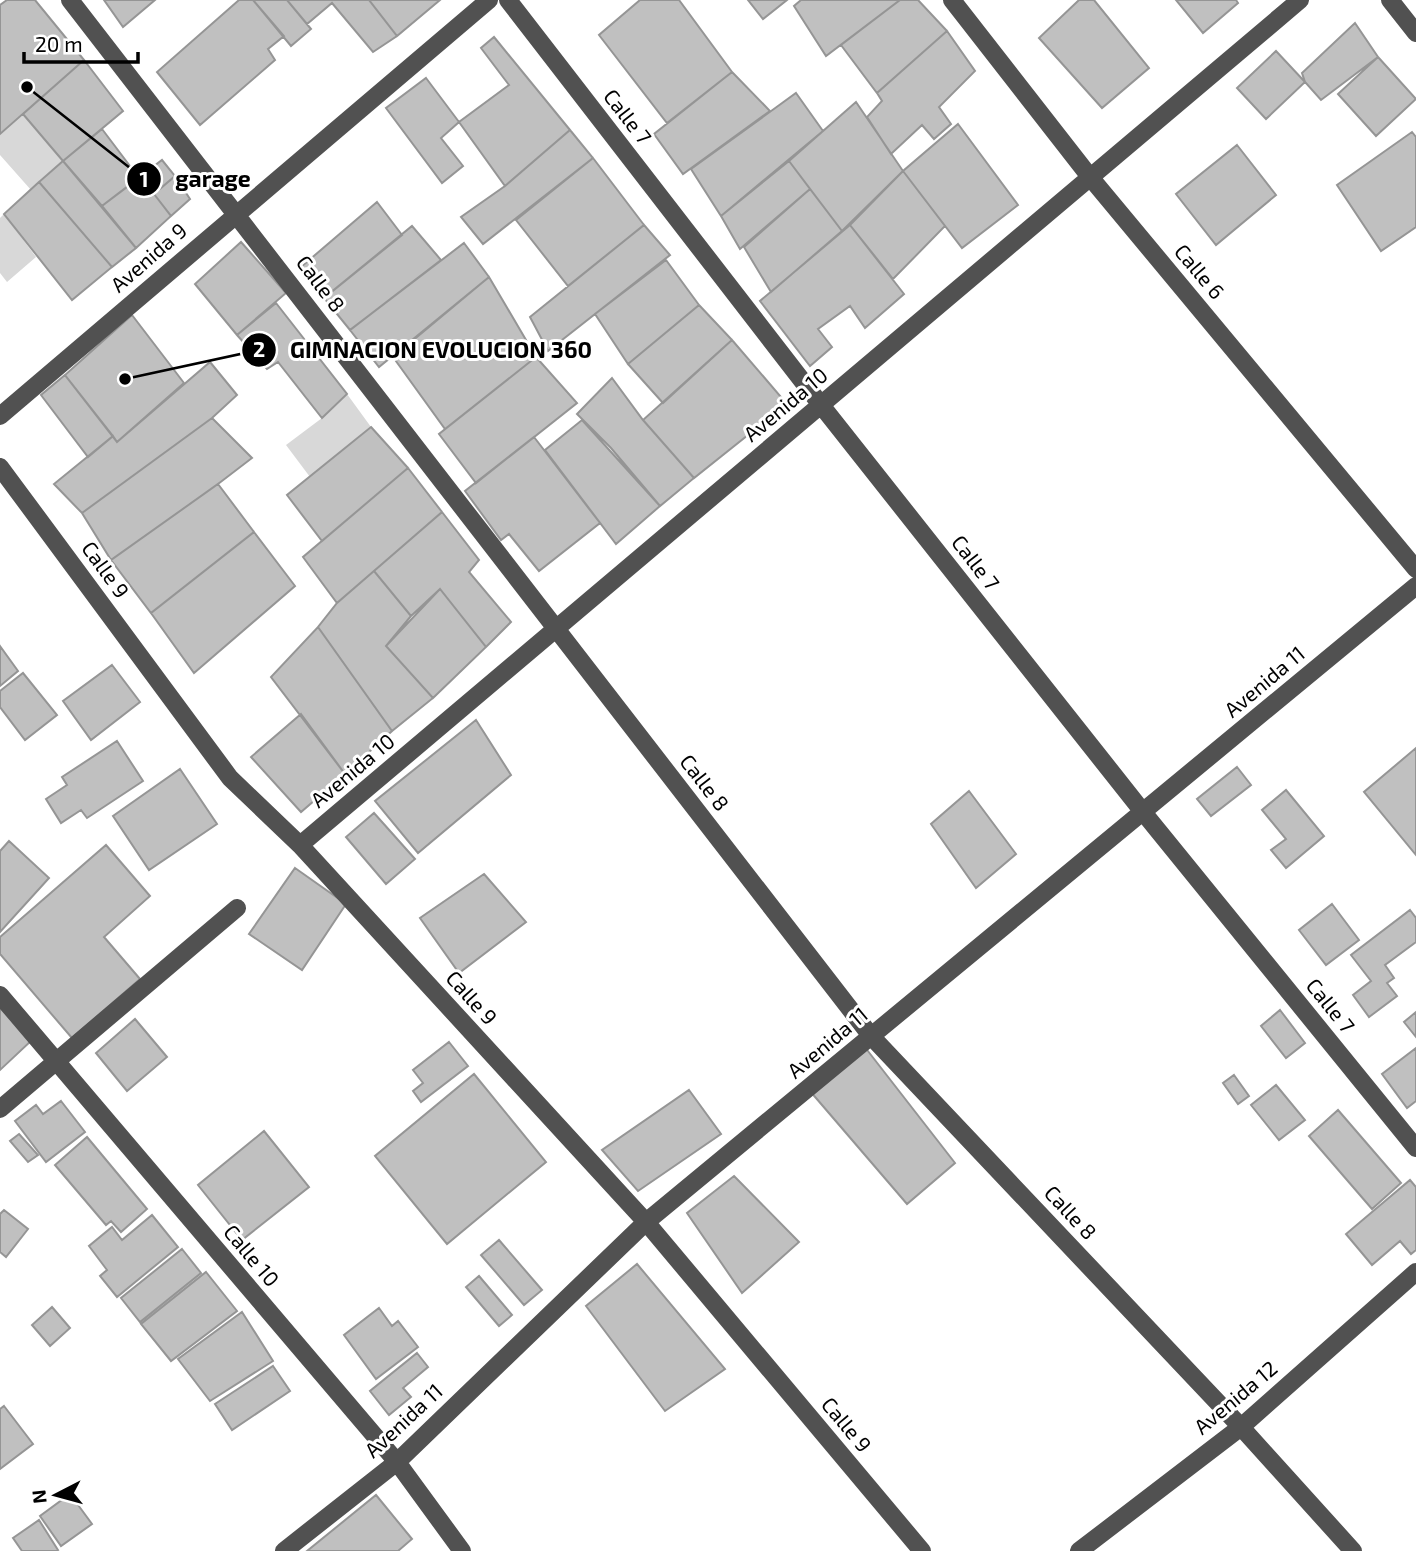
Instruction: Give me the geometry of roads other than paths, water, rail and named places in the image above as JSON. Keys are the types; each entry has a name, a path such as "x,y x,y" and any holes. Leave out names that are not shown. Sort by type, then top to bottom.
{"street":[{"name":"Calle 8","path":"70,0 871,1036 1241,1427 1353,1551"},
{"name":"Avenida 9","path":"0,416 489,0"},
{"name":"Calle 7","path":"508,0 821,405 1143,812 1416,1148"},
{"name":"Calle 6","path":"952,0 1090,177 1416,569"},
{"name":"Avenida 10","path":"300,845 1300,0"},
{"path":"1390,0 1416,33"},
{"name":"Calle 9","path":"0,467 230,778 300,845 646,1222 922,1551"},
{"name":"Avenida 11","path":"284,1551 397,1462 646,1222 1416,586"},
{"path":"0,1109 237,908"},
{"name":"Calle 10","path":"0,995 397,1462 462,1551"},
{"name":"Avenida 12","path":"1079,1551 1241,1427 1416,1272"}],"place":[{"name":"garage","path":"27,87"},
{"name":"GIMNACION EVOLUCION 360","path":"125,379"}]}
